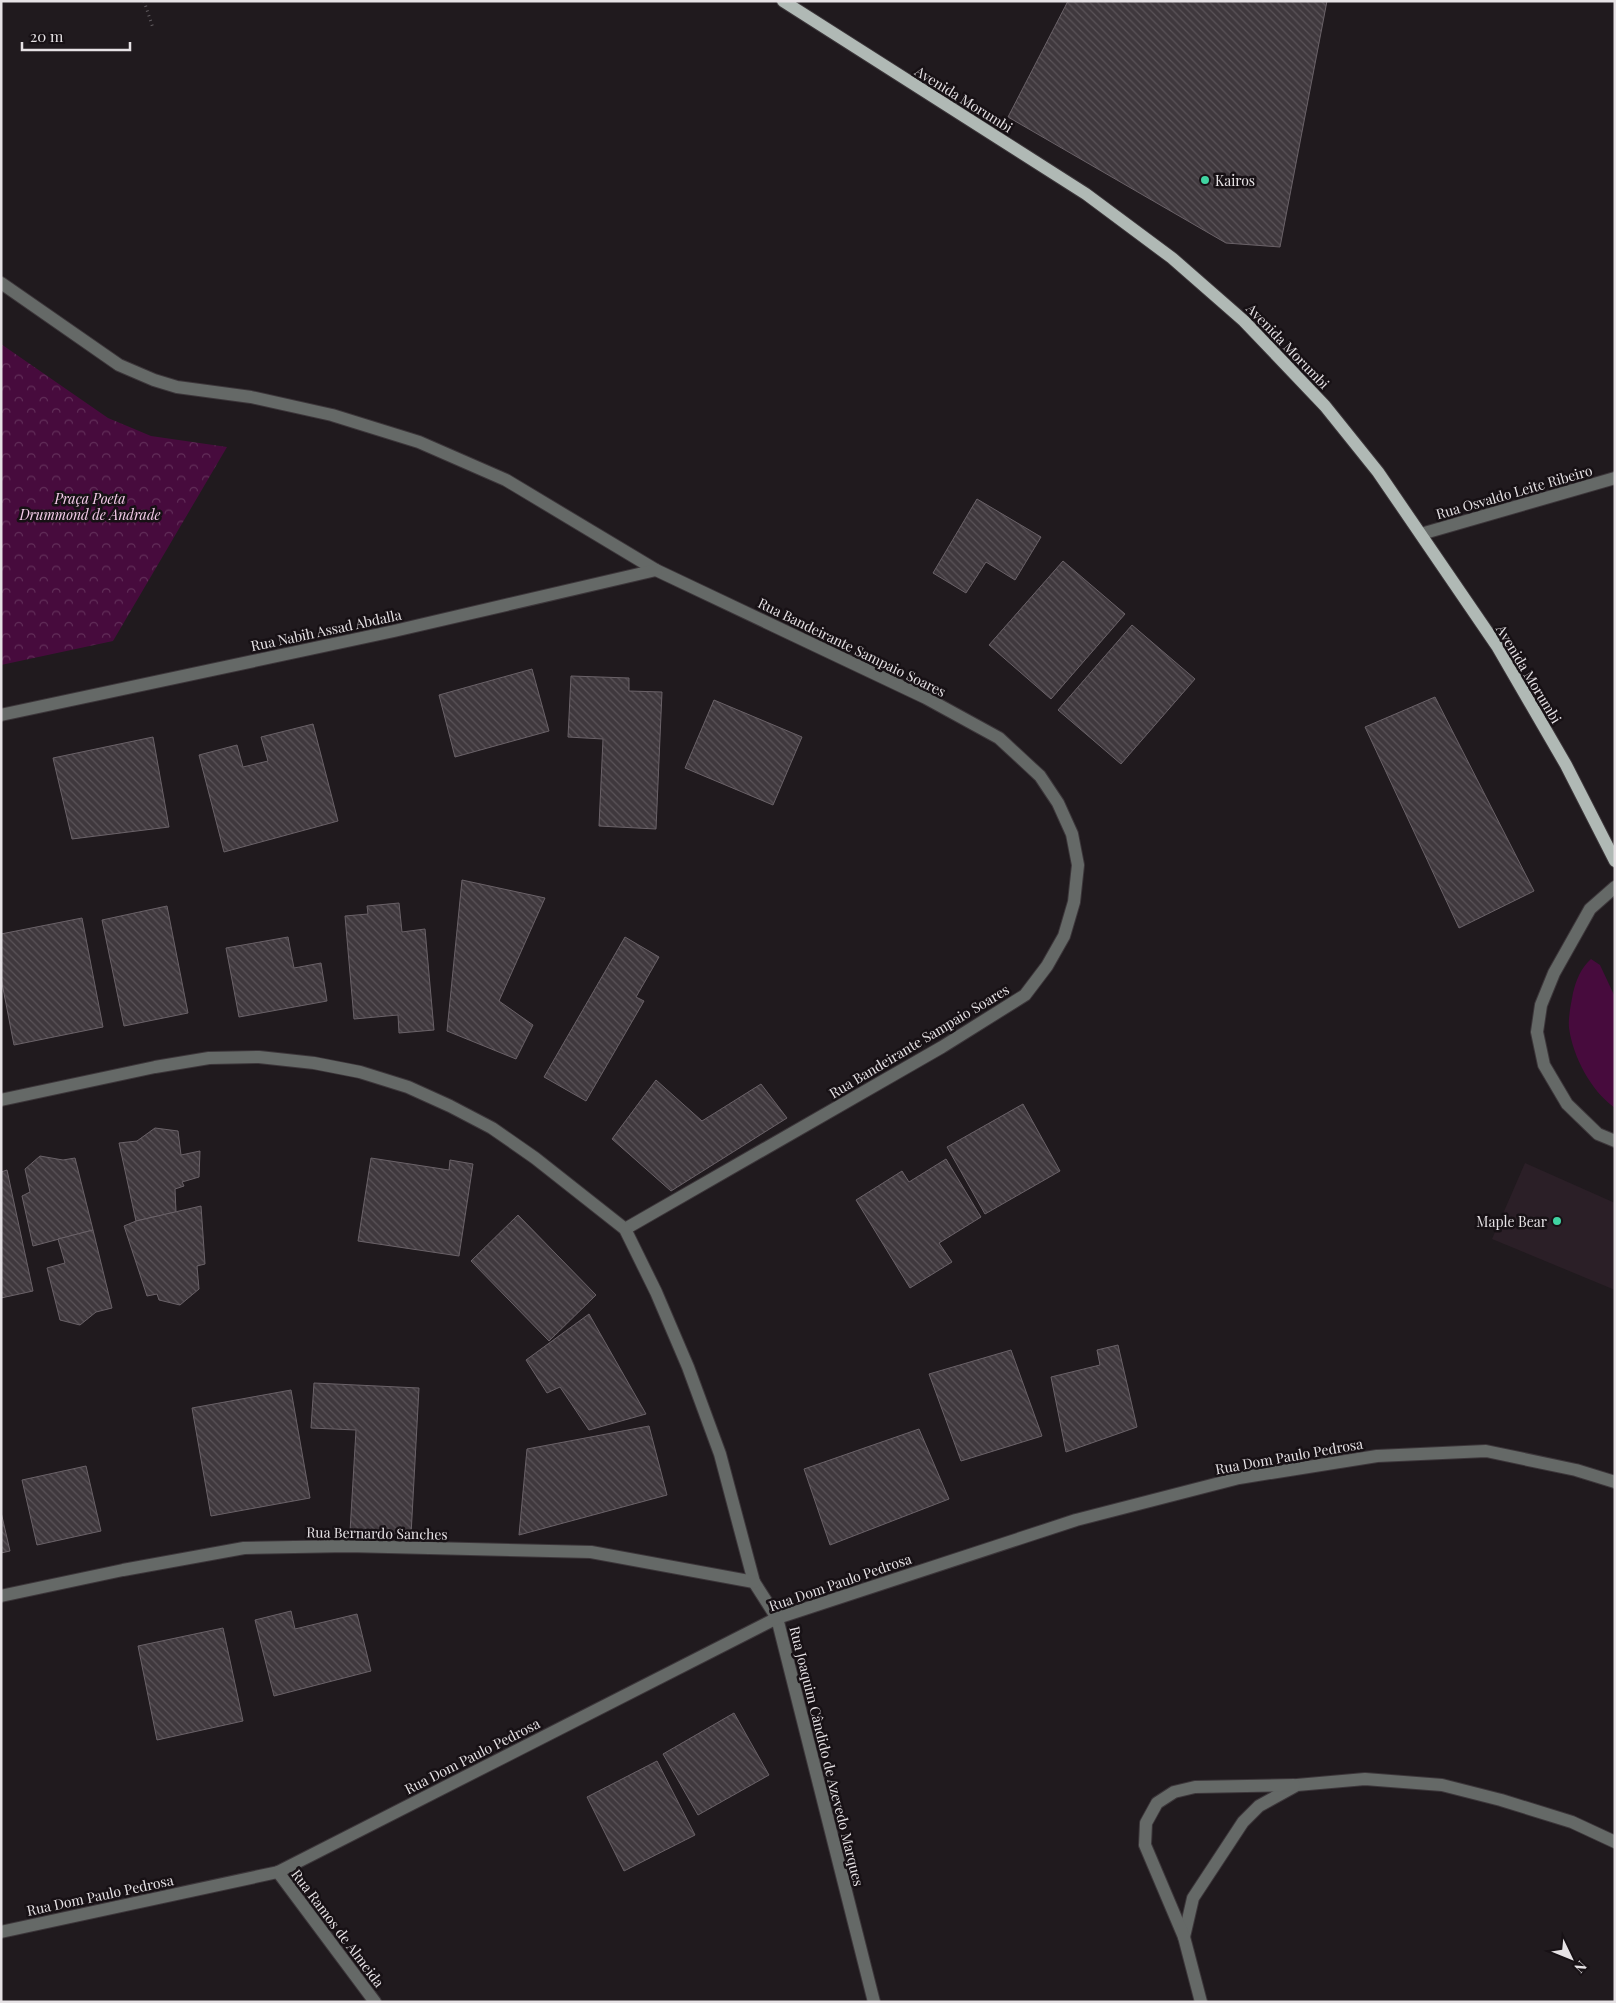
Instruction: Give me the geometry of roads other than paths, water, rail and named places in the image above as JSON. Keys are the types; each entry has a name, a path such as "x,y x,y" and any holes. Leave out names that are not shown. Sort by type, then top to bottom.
{"main road":[{"name":"Avenida Morumbi","path":"783,1 1086,194 1172,258 1244,321 1325,406 1378,472 1421,534 1497,646 1566,766 1615,861"}],"street":[{"name":"Rua Bandeirante Sampaio Soares","path":"1,283 111,359 128,369 154,380 177,386 251,397 332,415 419,442 506,480 656,570 926,698 999,738 1040,776 1058,803 1072,834 1078,865 1074,902 1064,936 1047,966 1025,995 942,1047 625,1230"},
{"name":"Rua Osvaldo Leite Ribeiro","path":"1421,534 1615,478"},
{"name":"Rua Nabih Assad Abdalla","path":"1,715 394,632 656,570"},
{"path":"1615,887 1590,909 1554,973 1541,1004 1537,1032 1544,1065 1567,1104 1598,1134 1615,1141"},
{"name":"Rua Joaquim Cândido de Azevedo Marques","path":"1,1100 155,1066 209,1058 259,1057 314,1063 360,1072 408,1087 492,1128 535,1158 625,1230 656,1292 684,1358 717,1446 754,1582 777,1618 874,2002"},
{"name":"Rua Dom Paulo Pedrosa","path":"1,1932 278,1872 777,1618 1076,1520 1239,1478 1377,1456 1486,1451 1576,1470 1615,1482"},
{"name":"Rua Bernardo Sanches","path":"1,1596 123,1570 244,1548 348,1546 591,1552 754,1582"},
{"path":"1201,2002 1184,1937 1145,1845 1146,1823 1157,1803 1174,1792 1195,1787 1297,1785 1365,1779 1442,1785 1501,1800 1572,1822 1615,1842"},
{"path":"1184,1937 1192,1898 1243,1822 1259,1806 1297,1785"},
{"name":"Rua Ramos de Almeida","path":"278,1872 374,2002"}],"place":[{"name":"Kairos","path":"1205,180"},
{"name":"Maple Bear","path":"1557,1221"}],"park label":[{"name":"Praça Poeta Drummond de Andrade","path":"90,506"}]}
